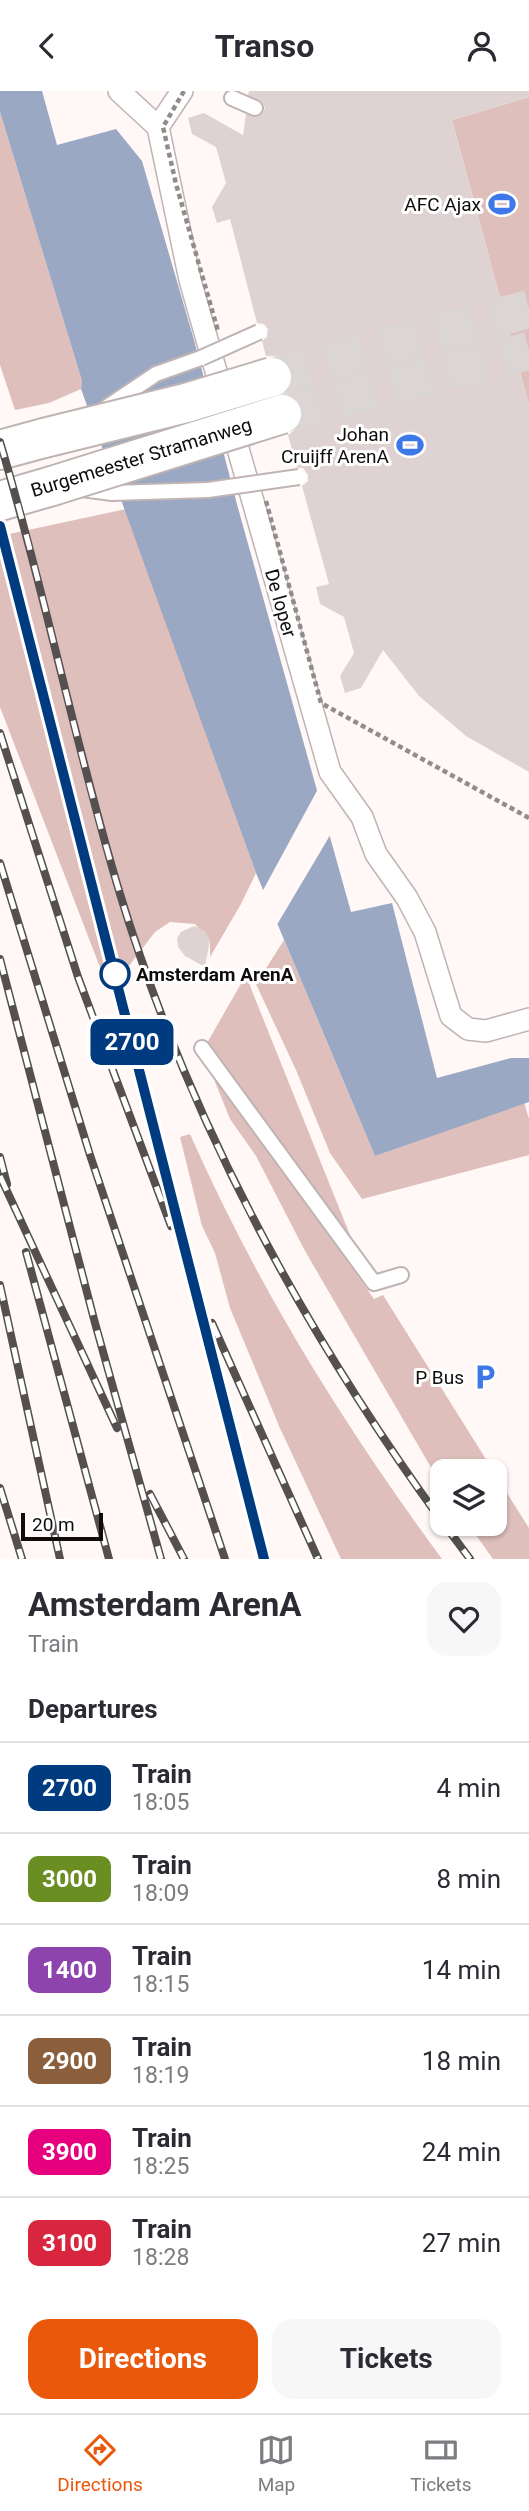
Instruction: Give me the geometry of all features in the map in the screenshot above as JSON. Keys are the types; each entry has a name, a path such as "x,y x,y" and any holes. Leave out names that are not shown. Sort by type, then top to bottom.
{"main road":[{"name":"Burgemeester Stramanweg","path":"0,450 186,403 272,377"},
{"name":"Burgemeester Stramanweg","path":"0,501 282,414"}],"street":[{"path":"119,91 158,127 181,91"},
{"name":"De loper","path":"158,127 190,280 330,772 362,817 376,854 407,898 425,932 451,1016 468,1029 486,1031 527,1027"}],"lane":[{"path":"232,98 255,107"},
{"path":"44,438 119,401 156,374 221,351 259,332"},
{"path":"52,486 112,493 171,492 208,490 299,477"},
{"path":"202,1048 374,1283 401,1275"}],"shaded area":[{"name":"AFC Ajax","path":"529,97 529,405 452,120"},
{"path":"0,112 82,381 81,389 49,403 15,410 0,365"},
{"path":"126,509 256,873 210,957 210,942 195,924 170,922 155,932 128,967 106,983 0,707 0,536"},
{"path":"284,940 375,1156 524,1102 529,1119 529,1155 362,1199 330,1153 296,1070 256,984"},
{"path":"246,975 252,991 352,1240 207,1043"},
{"path":"207,1062 374,1299 383,1295 486,1459 430,1459 430,1466 305,1251 256,1156 230,1119"},
{"path":"190,1134 244,1246 304,1354 371,1458 442,1559 341,1559 279,1426 230,1308 215,1253 202,1226 180,1137"},
{"path":"507,1493 529,1528 529,1559 493,1559 477,1536 507,1536"}],"water":[{"path":"0,91 42,91 57,145 116,129 142,161 194,340 351,912 392,903 437,1078 511,1058 529,1058 529,1102 375,1156 256,873 81,389 82,381 0,112"}],"pier":[{"path":"319,787 332,832 275,928 261,894"}],"building":[{"name":"Johan Cruijff ArenA","path":"249,91 529,91 529,97 452,120 529,405 529,772 466,736 419,696 383,650 361,688 345,693 340,676 354,653 344,617 320,604 316,587 329,584 302,486 308,481 308,475 303,468 297,468 288,435 298,428 303,418 303,407 297,398 287,393 293,383 293,371 286,361 276,356 266,356 262,341 267,337 268,329 264,324 257,323 230,219 217,223 212,207 226,183 216,147 192,134 188,118 204,113 243,135 246,114 257,117 265,108 262,102 248,95"},
{"path":"194,926 205,931 210,940 205,967 185,956 178,947 177,938 181,932"}],"tunnel":[{"path":"272,377 529,309"},
{"path":"282,414 529,351"}],"railway":[{"path":"0,442 120,894 180,1061 255,1222 298,1300 344,1376 430,1504"},
{"path":"0,526 264,1559"},
{"path":"0,733 78,977 171,1226"},
{"path":"0,863 90,1155 225,1559"},
{"path":"0,959 95,1323 161,1559"},
{"path":"0,1157 7,1184"},
{"path":"0,1176 117,1428"},
{"path":"26,1252 109,1559"},
{"path":"0,1285 60,1559"},
{"path":"212,1323 318,1559"},
{"path":"0,1488 22,1559"},
{"path":"150,1494 184,1559"},
{"path":"453,1536 470,1559"}],"train":[{"name":"2700","path":"0,526 264,1559"}],"place":[{"name":"AFC Ajax","path":"502,204"},
{"name":"Johan Cruijff ArenA","path":"410,445"},
{"name":"Amsterdam ArenA","path":"115,974"},
{"name":"P Bus","path":"485,1377"}]}
